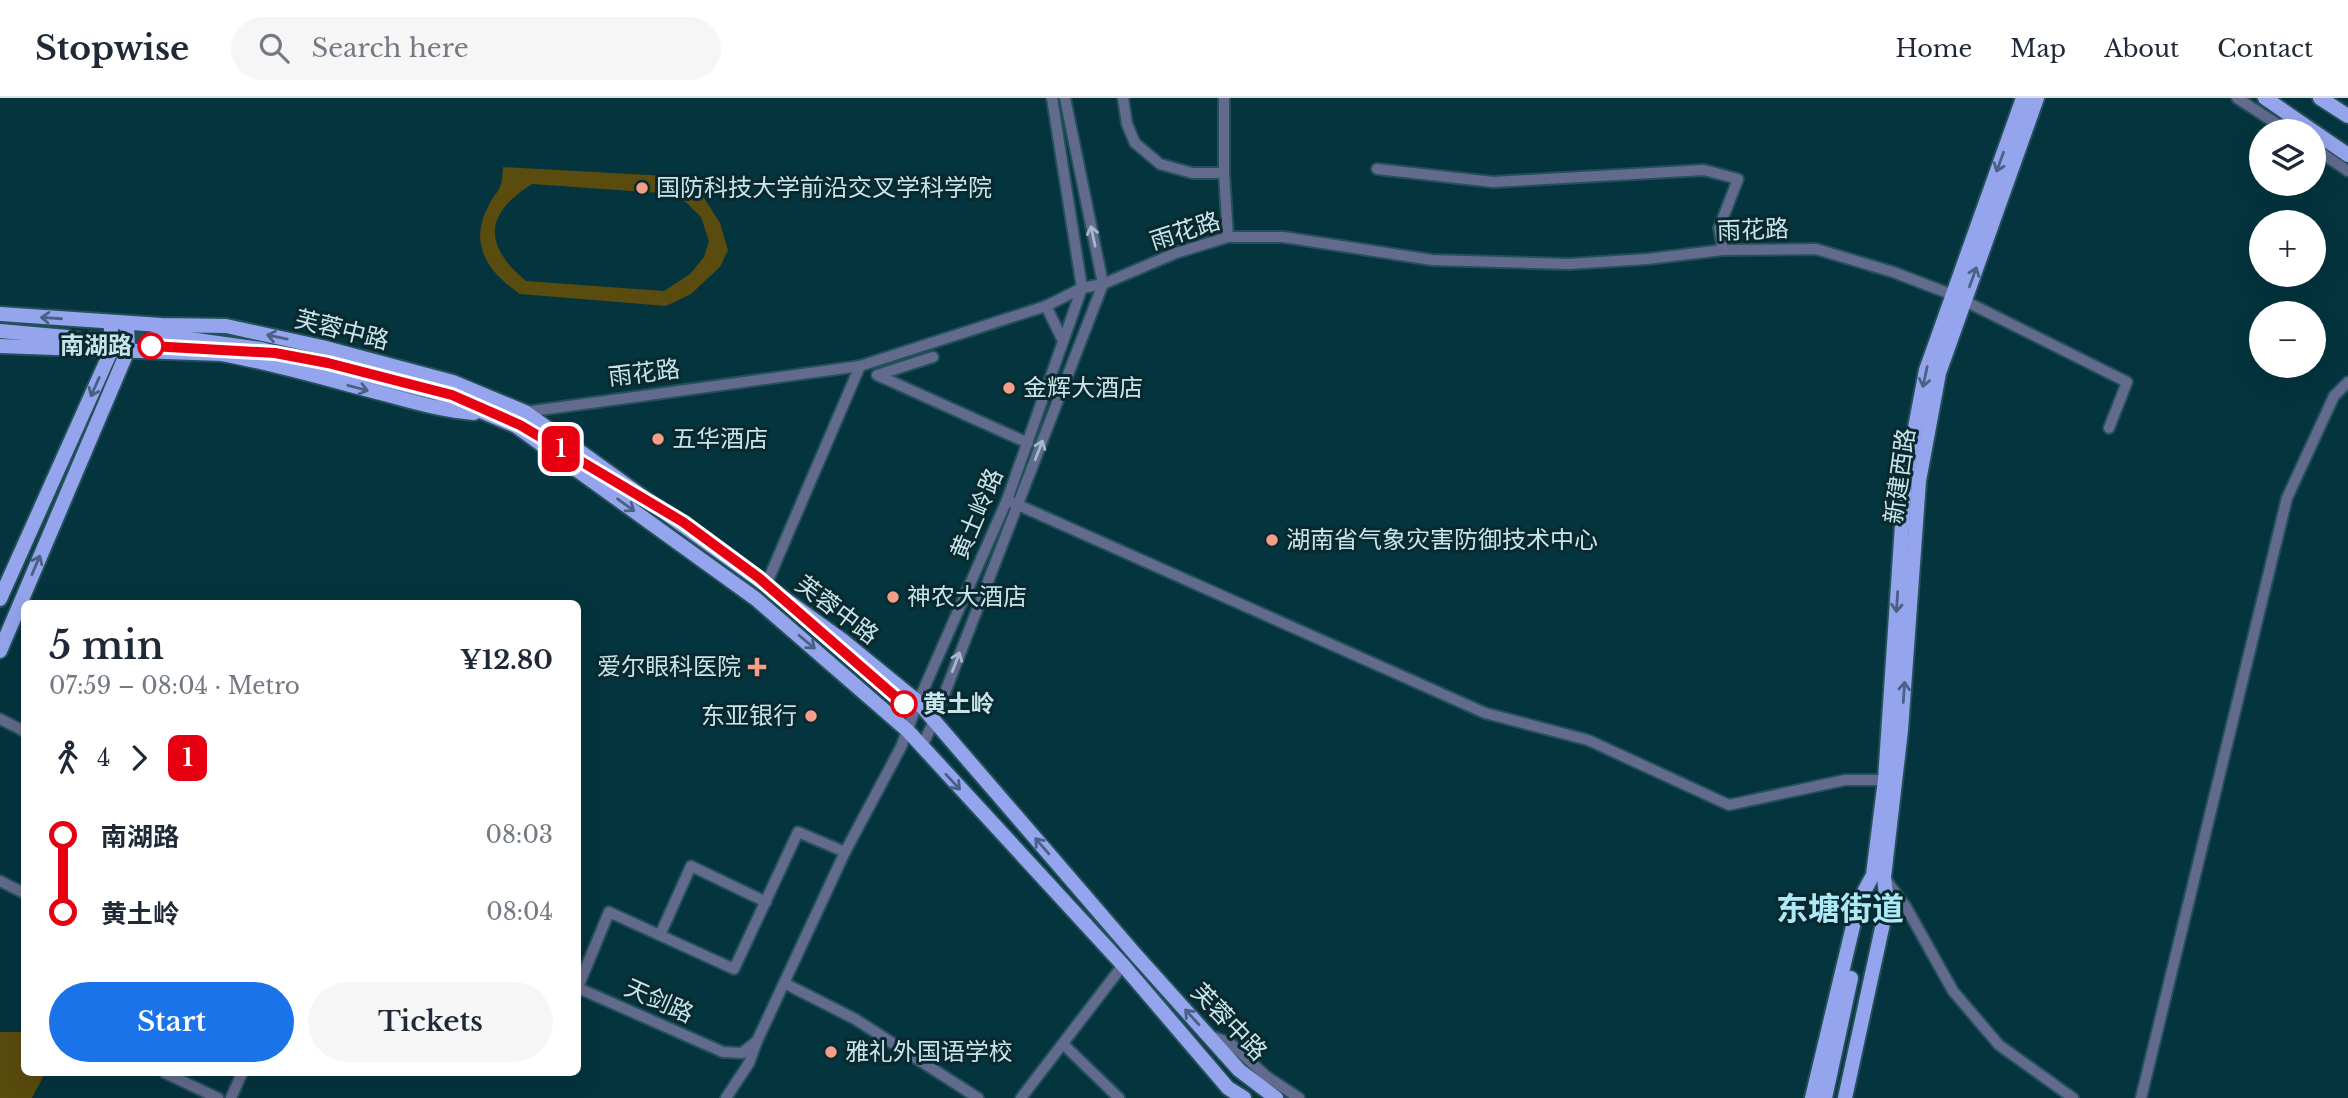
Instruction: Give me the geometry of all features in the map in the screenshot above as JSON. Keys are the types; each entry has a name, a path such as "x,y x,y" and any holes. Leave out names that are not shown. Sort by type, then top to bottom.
{"main road":[{"name":"新建西路","path":"1836,1098 1879,876 1901,730 1919,481 1939,373 1959,298 2023,98"},
{"name":"新建西路","path":"1825,1098 1879,876 1905,480 1926,370 1959,298 2038,98"},
{"path":"2265,98 2348,155"},
{"path":"2320,98 2348,116"},
{"name":"芙蓉中路","path":"0,314 127,323 226,326 322,347 453,382 525,412 842,640 918,702 1208,1036 1239,1070 1276,1098"},
{"path":"0,599 111,351 111,322"},
{"path":"21,600 128,350 127,323"},
{"path":"0,331 68,337"},
{"name":"芙蓉中路","path":"154,338 189,339 261,349 437,394 516,426 756,599 908,731 1123,965 1233,1093 1244,1098"},
{"path":"0,346 222,354 255,360 430,406 457,412 487,413"},
{"path":"0,650 21,601"},
{"name":"新建西路","path":"1812,1098 1859,901 1879,876"},
{"name":"新建西路","path":"1845,1098 1887,905 1879,876"}],"street":[{"name":"黄土岭路","path":"921,748 934,721 1012,502 1028,443 1082,288 1052,98"},
{"path":"1065,98 1103,284"},
{"path":"1124,98 1127,124 1135,143 1160,164 1192,173 1224,173"},
{"path":"1224,98 1224,173 1228,237"},
{"path":"2237,98 2269,119"},
{"path":"2326,156 2348,171"},
{"path":"1377,169 1493,182 1704,170 1738,179 1718,228 1723,250"},
{"name":"雨花路","path":"525,412 860,366 1046,306 1082,288 1103,284 1176,253 1228,237 1283,237 1433,260 1556,263 1647,259 1723,250 1816,249 1893,272 1959,298 2127,382 2109,428"},
{"name":"黄土岭路","path":"726,1098 749,1063 845,852 908,731 918,702 1012,502 1103,284"},
{"path":"1046,306 1063,341"},
{"path":"933,357 877,375 1028,443"},
{"path":"766,585 860,366"},
{"path":"2141,1098 2287,498 2334,396 2348,382"},
{"path":"1012,502 1485,713 1588,740 1729,805 1845,780 1885,780"},
{"path":"0,719 21,730"},
{"path":"581,981 609,912 734,969 798,832 845,852"},
{"path":"660,935 691,866 766,902"},
{"path":"1879,876 1906,907 1953,990 2000,1045 2073,1098"},
{"path":"0,881 21,892"},
{"path":"1021,1098 1123,965"},
{"path":"784,984 855,1019 978,1098"},
{"name":"天剑路","path":"581,989 723,1052 742,1053 757,1041"},
{"path":"1208,1036 1230,1043 1266,1076 1299,1098"},
{"path":"1063,1044 1119,1098"},
{"path":"171,1076 218,1098"},
{"path":"231,1098 241,1076"}],"shaded area":[{"path":"503,167 704,178 702,195 720,223 728,250 720,267 691,294 666,306 520,294 499,277 481,246 482,221 500,186","holes":["532,184 674,194 701,217 709,241 704,257 690,274 664,291 526,281 512,268 496,242 498,218 516,195"]},
{"path":"0,1032 21,1032 21,1076 43,1076 32,1098 0,1098"}],"tunnel":[{"path":"67,337 154,338"}],"metro line":[{"name":"1","path":"151,346 275,353 328,363 452,395 520,425 683,522 759,578 904,704"}],"place":[{"name":"国防科技大学前沿交叉学科学院","path":"642,188"},
{"name":"南湖路","path":"151,346"},
{"name":"金辉大酒店","path":"1009,388"},
{"name":"五华酒店","path":"658,439"},
{"name":"湖南省气象灾害防御技术中心","path":"1272,540"},
{"name":"神农大酒店","path":"893,597"},
{"name":"爱尔眼科医院","path":"757,667"},
{"name":"黄土岭","path":"904,704"},
{"name":"东亚银行","path":"811,716"},
{"name":"雅礼外国语学校","path":"831,1052"}],"district":[{"name":"东塘街道","path":"1840,909"}]}
